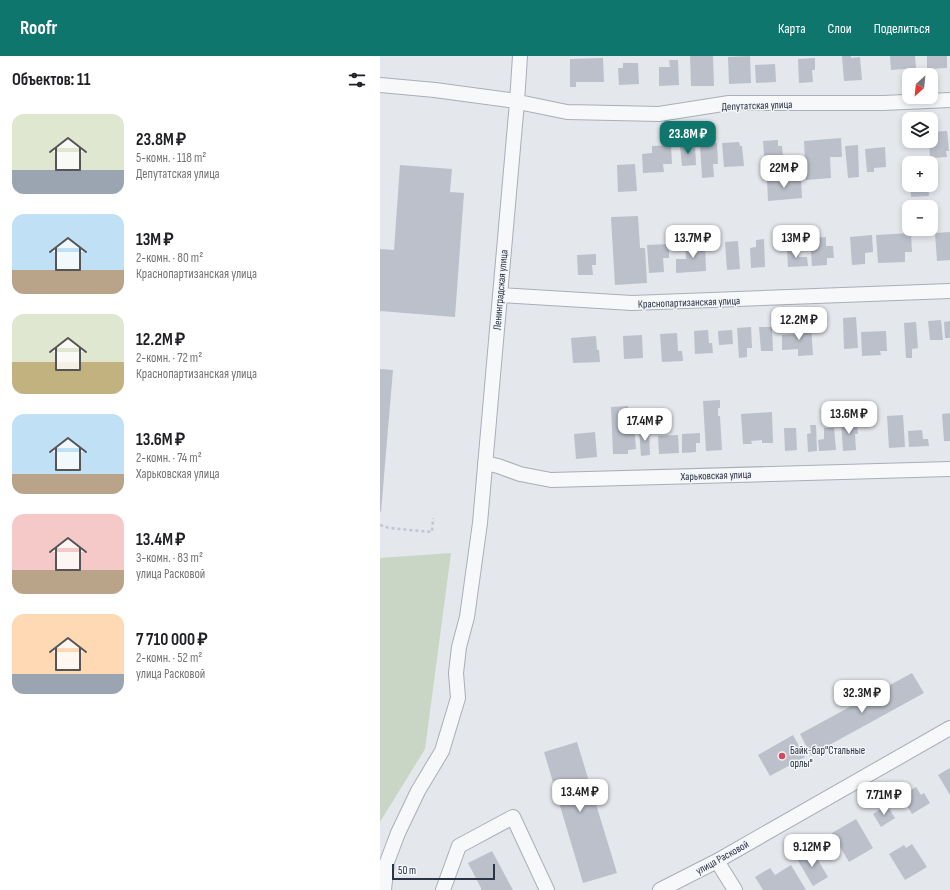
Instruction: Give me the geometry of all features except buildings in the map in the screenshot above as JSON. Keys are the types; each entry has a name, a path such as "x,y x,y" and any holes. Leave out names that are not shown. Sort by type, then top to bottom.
{"street":[{"name":"Ленинградская улица","path":"384,890 387,862 398,833 418,791 442,751 458,698 456,673 459,647 467,617 480,523 520,56"},
{"name":"Депутатская улица","path":"380,85 435,90 517,102 567,112 660,114 729,103 907,103 950,100"},
{"name":"Краснопартизанская улица","path":"500,295 632,304 950,291"},
{"name":"Харьковская улица","path":"485,463 520,474 551,480 950,469"},
{"name":"улица Расковой","path":"660,890 717,861 950,728"},
{"path":"443,890 458,846 513,817 547,890"},
{"path":"717,861 735,890"}],"path":[{"path":"380,525 389,528 432,532 433,518"}],"green space":[{"path":"451,553 425,749 380,822 380,558"}],"place":[{"name":"Байк-бар\"Стальные орлы\"","path":"782,756"}]}
